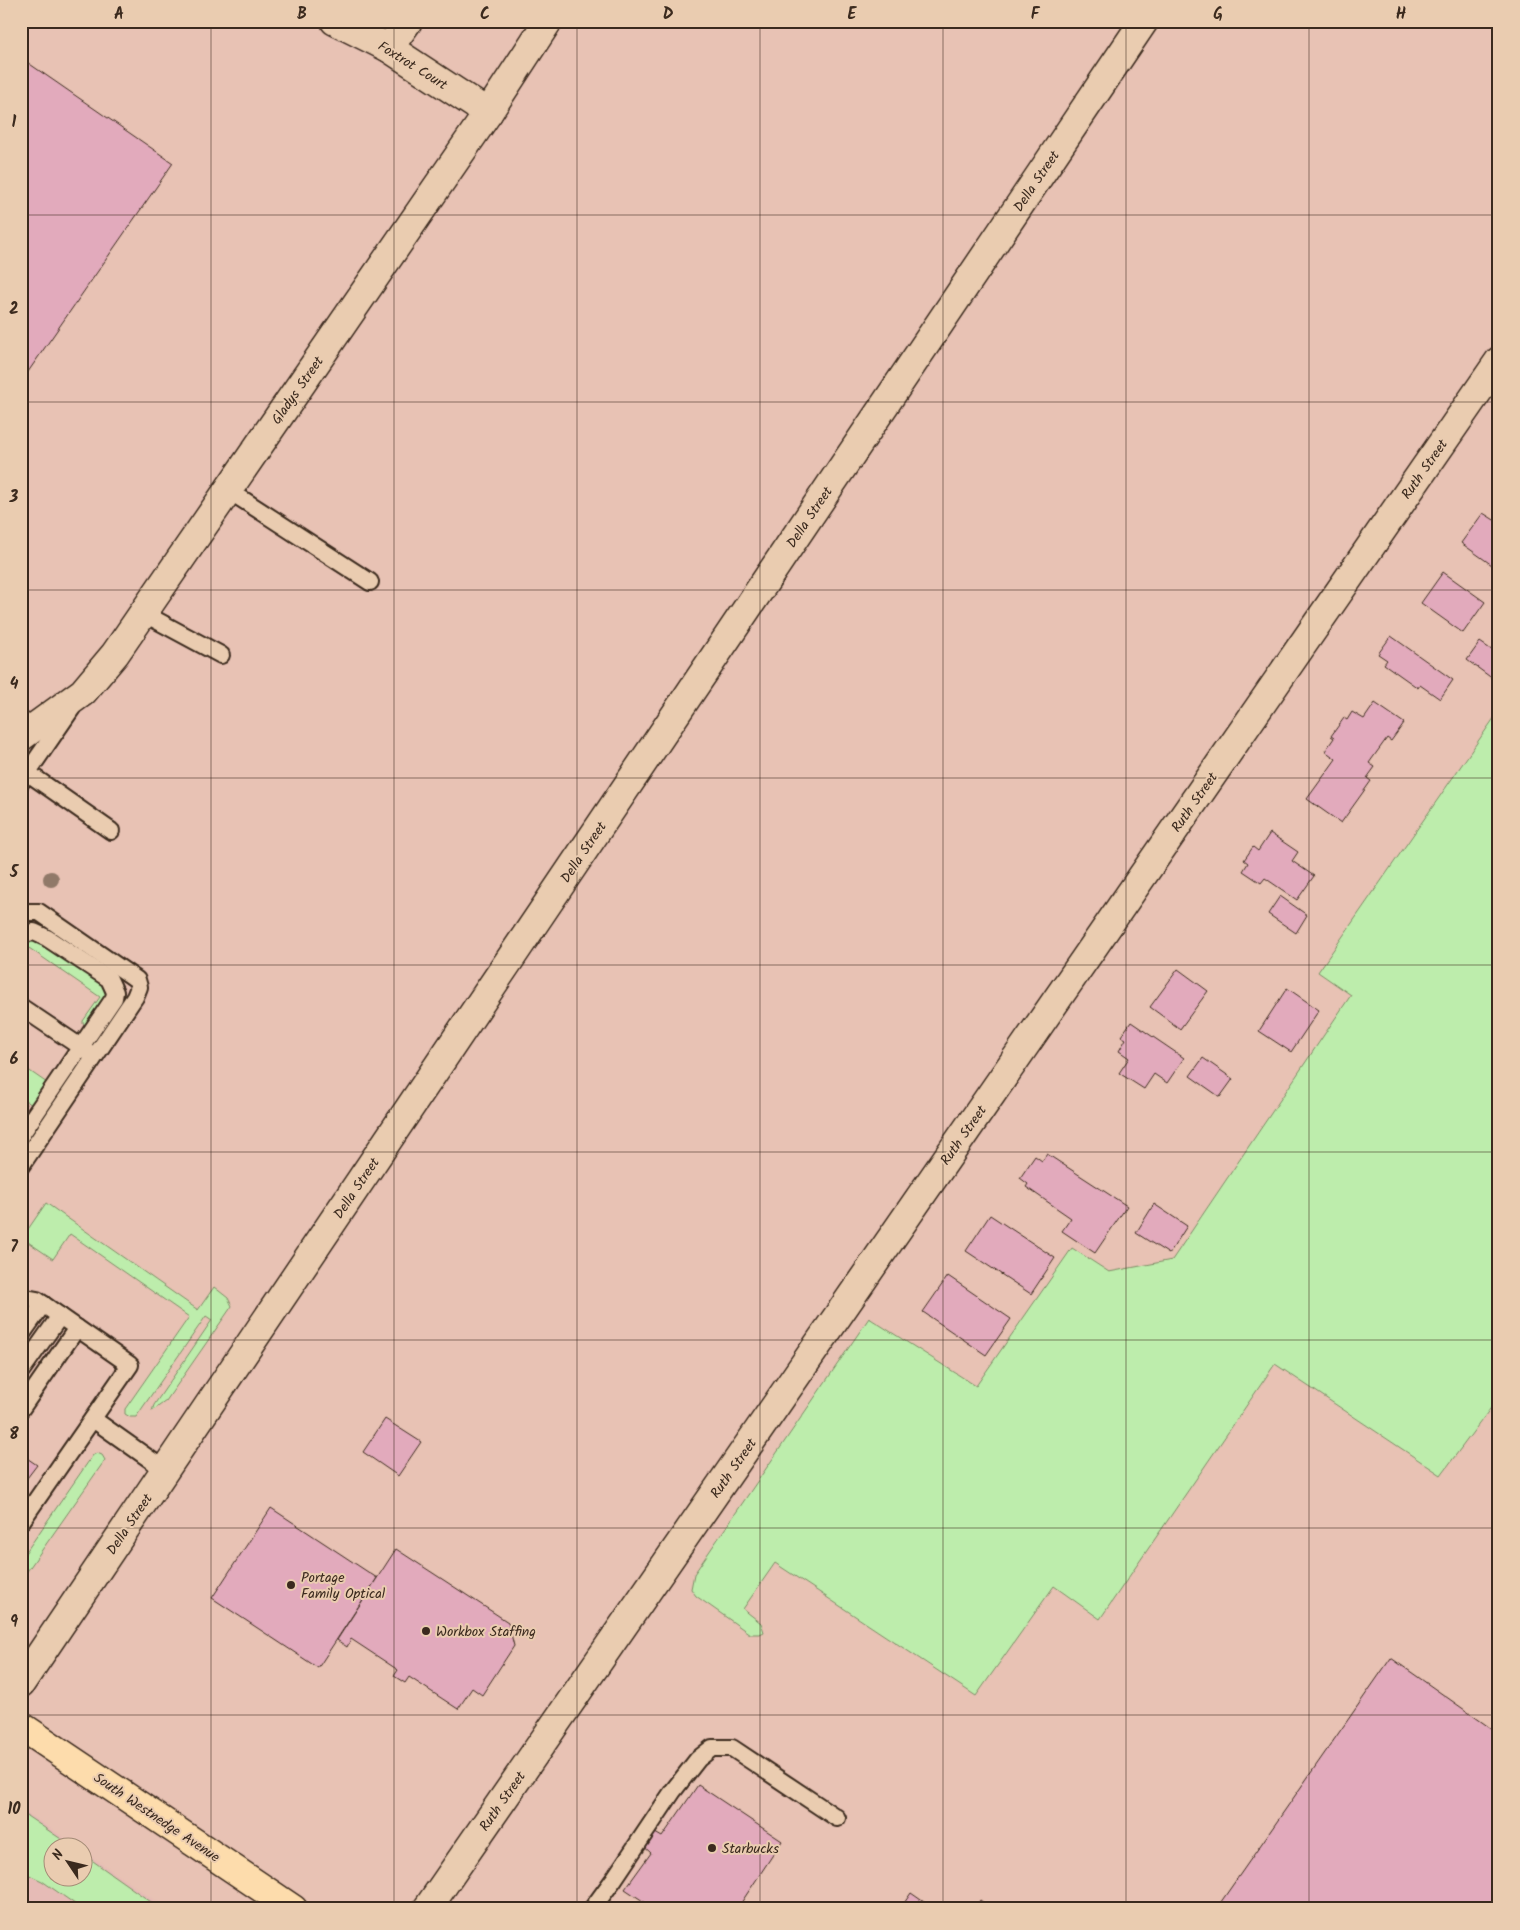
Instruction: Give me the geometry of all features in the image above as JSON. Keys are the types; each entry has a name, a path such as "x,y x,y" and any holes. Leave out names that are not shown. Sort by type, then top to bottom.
{"main road":[{"name":"South Westnedge Avenue","path":"21,1726 293,1909"}],"street":[{"name":"Foxtrot Court","path":"335,21 389,48 488,113"},
{"path":"389,48 408,21"},
{"name":"Gladys Street","path":"21,737 83,692 114,654 488,113 548,21"},
{"name":"Della Street","path":"21,1684 1144,21"},
{"name":"Ruth Street","path":"428,1909 1499,361"}],"lane":[{"path":"228,490 370,582"},
{"path":"143,613 221,655"},
{"path":"83,692 24,778 112,831"},
{"path":"21,914 25,912 40,912 137,980 139,987 135,997 21,1166"},
{"path":"21,934 34,932 47,938 109,979 113,985 114,998 21,1134"},
{"path":"21,1007 94,1057"},
{"path":"21,1297 37,1300 130,1365 21,1522"},
{"path":"21,1335 43,1304"},
{"path":"21,1371 60,1316"},
{"path":"21,1409 77,1328"},
{"path":"93,1419 165,1470"},
{"path":"592,1909 672,1791 698,1759 712,1748 732,1748 837,1818"}],"shaded area":[{"path":"21,1809 64,1838 42,1838 42,1888 92,1888 92,1857 167,1909 21,1909"}],"green space":[{"path":"1499,711 1499,1397 1441,1475 1275,1364 1100,1619 1054,1586 976,1696 775,1563 743,1609 761,1623 764,1632 760,1634 750,1634 696,1596 691,1589 694,1574 869,1318 976,1386 1072,1248 1109,1272 1172,1260 1351,995 1318,972"},
{"path":"35,940 105,983 110,991 87,1025 83,1024 83,1021 100,997 29,948 21,957 21,943"},
{"path":"21,1065 47,1083 32,1105 21,1097"},
{"path":"46,1203 198,1310 214,1287 228,1298 232,1306 166,1401 152,1411 154,1405 212,1320 206,1316 136,1417 130,1417 125,1414 125,1409 189,1317 70,1234 53,1259 22,1238"},
{"path":"97,1453 102,1455 105,1460 21,1580 21,1559 93,1455"},
{"path":"21,1812 60,1838 42,1838 42,1881 21,1871"},
{"path":"92,1860 161,1909 82,1909 52,1888 92,1888"}],"building":[{"path":"21,58 173,163 21,382"},
{"path":"1483,513 1499,523 1499,570 1461,543"},
{"path":"1443,572 1485,602 1463,633 1421,603"},
{"path":"1391,636 1453,680 1440,699 1420,685 1418,688 1384,664 1387,660 1378,654"},
{"path":"1480,642 1499,655 1499,671 1493,679 1467,660"},
{"path":"1375,703 1404,723 1391,741 1387,738 1369,763 1375,767 1367,778 1371,781 1341,823 1307,799 1336,759 1325,751 1334,738 1331,736 1344,718 1347,720 1352,712 1364,719"},
{"path":"1270,833 1298,852 1292,861 1314,876 1297,900 1265,878 1261,883 1243,871 1248,863 1244,860 1253,847 1258,851"},
{"path":"1280,896 1307,915 1296,933 1268,914"},
{"path":"1178,969 1208,991 1180,1029 1150,1007"},
{"path":"1287,988 1319,1010 1291,1052 1259,1031"},
{"path":"1131,1022 1184,1058 1167,1083 1154,1074 1144,1089 1119,1073 1129,1058 1119,1051 1126,1039 1121,1036"},
{"path":"1203,1058 1233,1079 1220,1097 1190,1076"},
{"path":"21,1100 27,1104 21,1112"},
{"path":"1047,1154 1127,1206 1095,1253 1062,1231 1071,1218 1026,1187 1028,1184 1020,1178 1035,1156 1042,1161"},
{"path":"1154,1204 1187,1226 1169,1254 1136,1233"},
{"path":"990,1215 1055,1258 1031,1294 966,1251"},
{"path":"948,1276 1011,1319 986,1355 923,1312"},
{"path":"385,1419 421,1442 398,1476 363,1452"},
{"path":"21,1454 37,1465 21,1486"},
{"path":"271,1508 377,1578 318,1668 212,1598"},
{"name":"Workbox Staffing","path":"396,1549 508,1622 514,1646 482,1695 472,1688 458,1709 409,1677 405,1683 394,1676 398,1670 351,1639 347,1647 337,1640"},
{"path":"1391,1658 1499,1734 1499,1909 1216,1909"},
{"name":"Starbucks","path":"698,1785 782,1841 737,1909 655,1909 625,1889 651,1853 640,1843 650,1830 662,1837"},
{"path":"911,1893 934,1909 900,1909"},
{"path":"980,1900 992,1909 974,1909"}],"place":[{"name":"Portage Family Optical","path":"291,1585"},
{"name":"Workbox Staffing","path":"426,1631"},
{"name":"Starbucks","path":"712,1848"}]}
